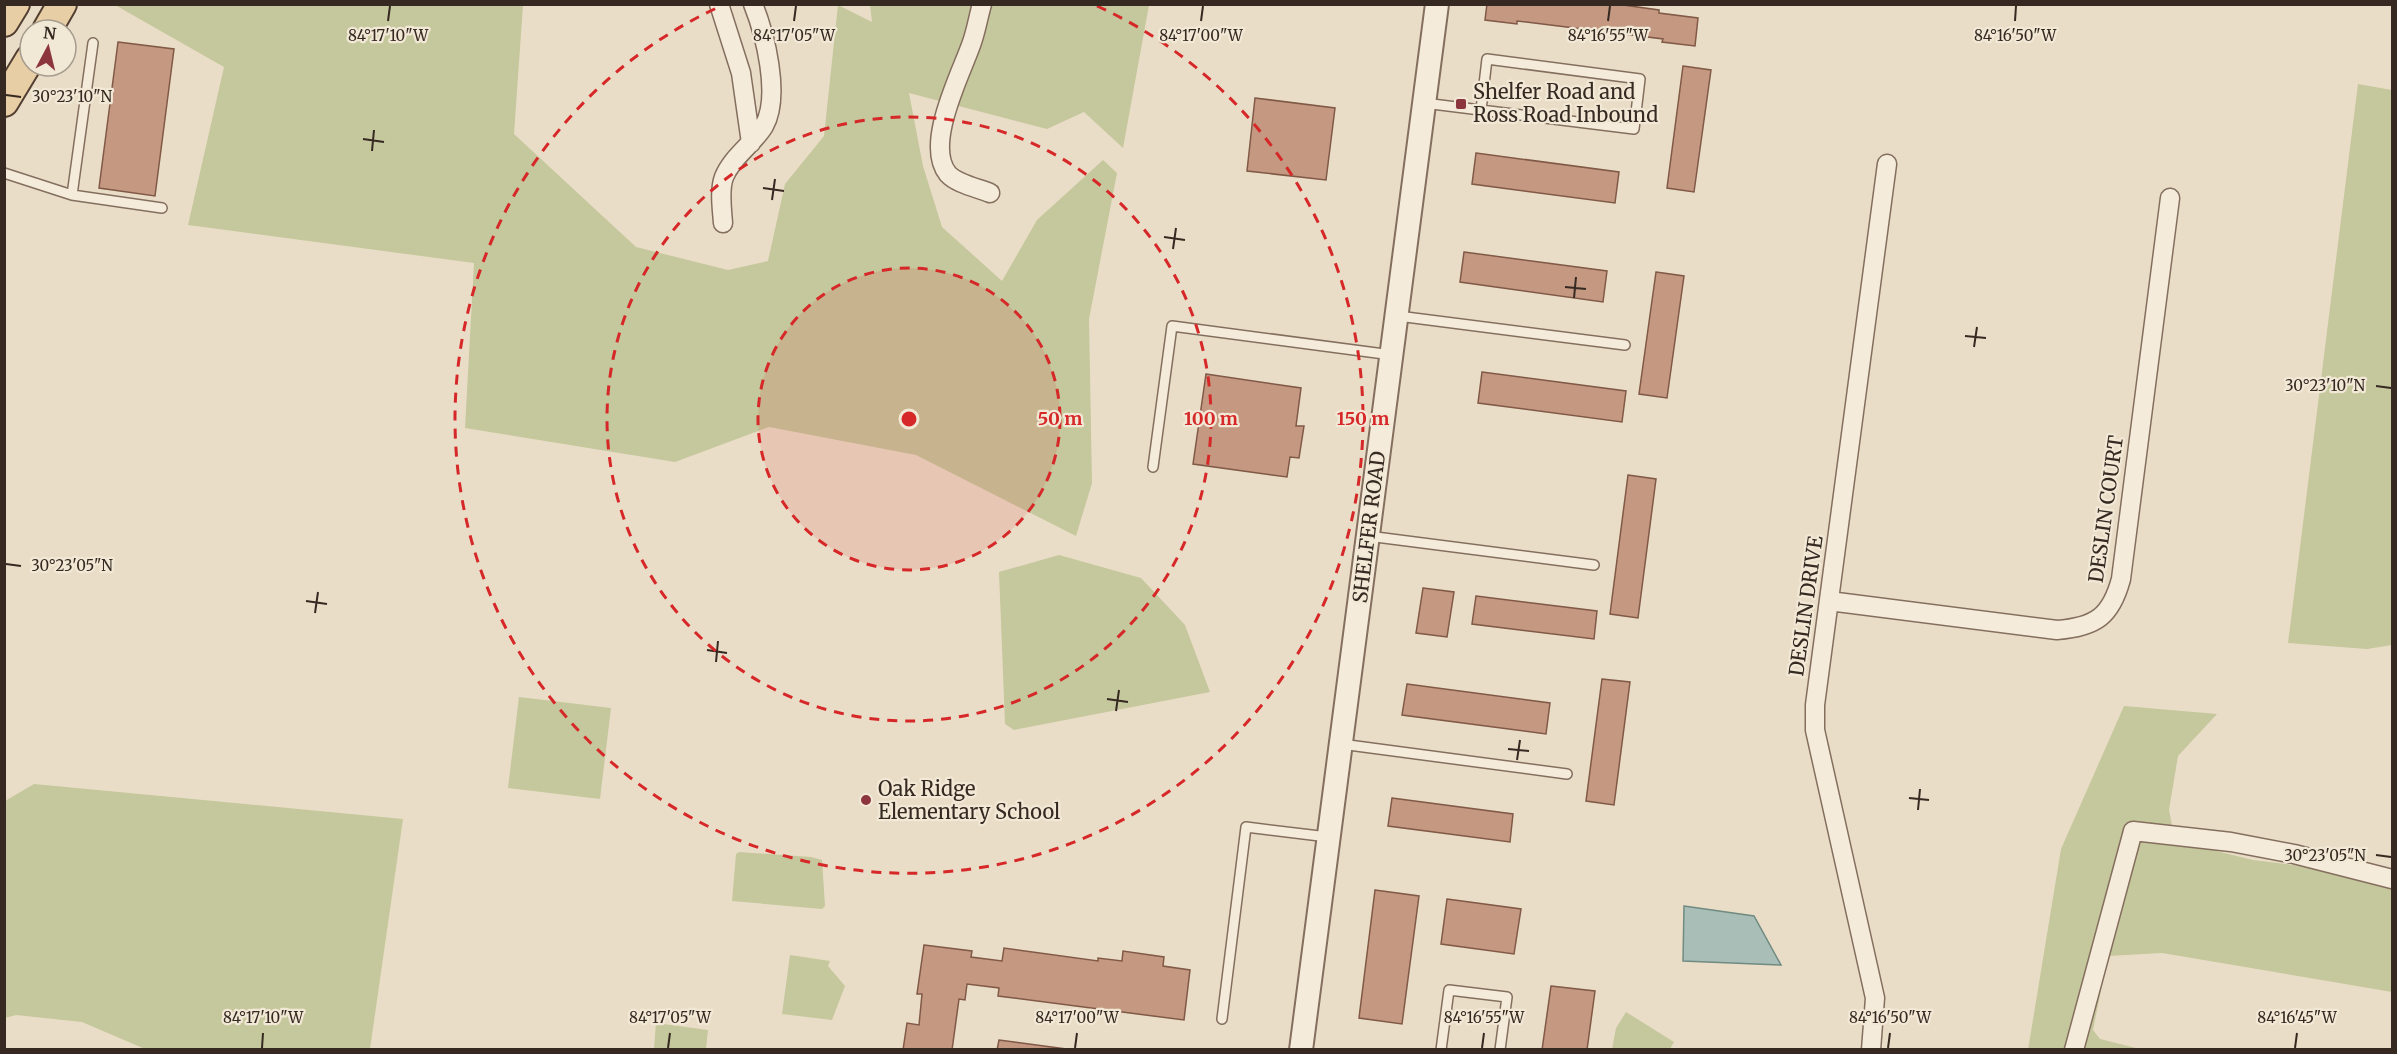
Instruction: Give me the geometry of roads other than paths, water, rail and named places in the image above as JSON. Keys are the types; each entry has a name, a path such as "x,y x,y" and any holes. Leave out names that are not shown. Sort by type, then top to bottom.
{"main road":[{"path":"4,22 15,4"},
{"path":"54,18 62,4"},
{"path":"4,102 19,78"}],"street":[{"path":"719,4 741,73 751,143"},
{"path":"723,223 723,179 732,164 751,143 768,114 770,83 765,34 753,4"},
{"path":"982,4 972,42 943,120 939,141 947,172 954,178 990,193"},
{"name":"SHELFER ROAD","path":"1301,1050 1437,4"},
{"name":"DESLIN DRIVE","path":"1871,1050 1875,998 1815,730 1815,705 1887,164"},
{"name":"DESLIN COURT","path":"1829,601 2057,630 2093,624 2106,613 2116,597 2121,579 2170,198"},
{"path":"2074,1050 2133,831 2252,846 2392,879"}],"lane":[{"path":"72,195 93,43"},
{"path":"1424,103 1634,129 1640,79 1487,59 1481,110"},
{"path":"4,173 72,195 162,208"},
{"path":"1397,316 1625,345"},
{"path":"1153,467 1172,326 1392,355"},
{"path":"1368,536 1594,565"},
{"path":"1341,744 1567,774"},
{"path":"1222,1019 1246,827 1329,837"},
{"path":"1441,1050 1449,990 1507,997 1500,1050"}],"water":[{"path":"1684,906 1754,916 1781,965 1683,961"}],"place":[{"name":"Shelfer Road and Ross Road Inbound","path":"1461,104"},
{"name":"Oak Ridge Elementary School","path":"866,800"}]}
